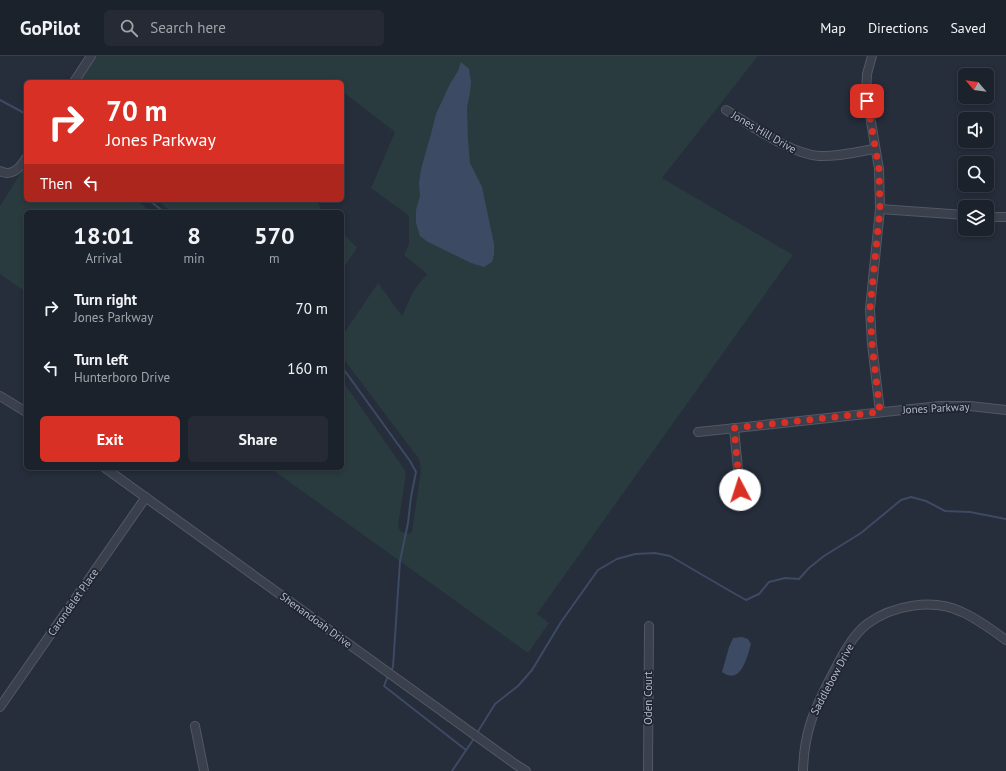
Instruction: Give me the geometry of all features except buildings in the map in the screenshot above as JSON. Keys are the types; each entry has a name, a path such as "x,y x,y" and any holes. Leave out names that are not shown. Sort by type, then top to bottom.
{"street":[{"path":"75,80 91,56"},
{"path":"872,56 867,74 866,92 874,149 879,169 880,209 870,309 872,344 880,412"},
{"name":"Jones Hill Drive","path":"726,110 790,148 804,154 820,156 874,149"},
{"path":"0,171 7,173 12,172 20,168 24,161"},
{"path":"880,209 958,215"},
{"path":"994,217 1006,217"},
{"path":"0,396 24,411"},
{"name":"Jones Parkway","path":"698,432 949,406 970,406 1006,410"},
{"path":"734,428 740,490"},
{"name":"Shenandoah Drive","path":"108,470 526,771"},
{"name":"Carondelet Place","path":"0,707 146,497"},
{"name":"Saddlebow Drive","path":"803,771 806,733 815,708 849,644 866,624 887,613 908,606 932,605 948,607 962,612 1006,640"},
{"name":"Oden Court","path":"648,771 649,626"},
{"path":"195,726 204,771"}],"shaded area":[{"path":"95,56 758,56 662,178 793,255 537,614 549,623 528,653 273,470 344,470 344,383 404,469 406,474 398,526 403,533 409,534 412,532 421,470 419,459 344,360 344,333 378,283 402,316 414,290 427,274 404,255 409,244 409,216 371,188 395,132 344,93 344,80 79,80"},
{"path":"24,168 24,202 138,202 149,210 24,210 24,291 0,274 0,206"},
{"path":"159,202 318,202 321,210 169,210"},
{"path":"344,234 357,248 344,267"}],"water":[{"path":"461,62 469,69 471,82 467,107 470,163 482,187 494,244 492,262 484,267 471,263 428,242 420,236 416,223 416,210 420,196 419,183 421,169 436,114"},
{"path":"742,637 748,639 751,644 742,668 734,675 729,675 722,672 733,638"}],"waterway":[{"path":"0,100 24,113"},
{"path":"152,202 162,210"},
{"path":"344,370 410,461 416,472 400,561 393,667 390,672"},
{"path":"477,733 495,704 518,686 532,670 561,622 598,570 617,559 635,554 655,553 670,556 746,600 759,594 769,582 785,578 799,579 809,568 824,556 861,533 901,500 911,497 926,501 945,511 970,512 1006,519"},
{"path":"388,676 384,686 466,750"},
{"path":"452,771 475,737"}],"route":[{"path":"740,490 734,428 880,412 872,344 870,309 880,209 879,169 874,149 867,101"}]}
